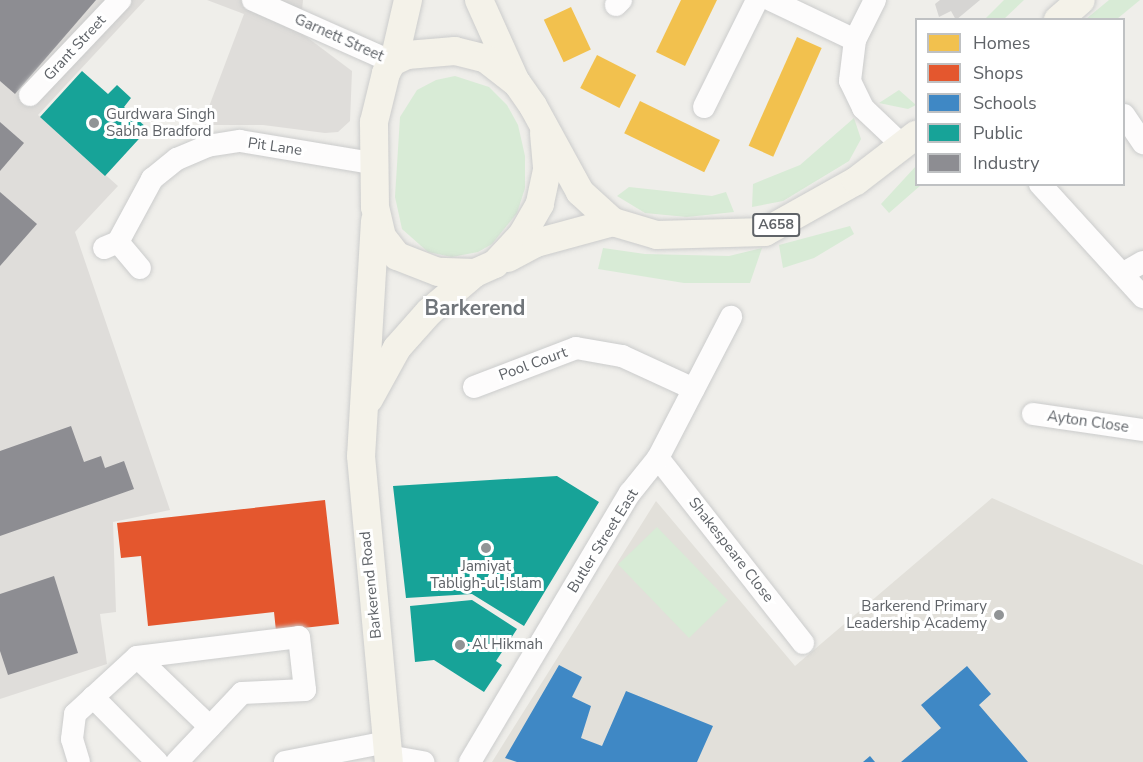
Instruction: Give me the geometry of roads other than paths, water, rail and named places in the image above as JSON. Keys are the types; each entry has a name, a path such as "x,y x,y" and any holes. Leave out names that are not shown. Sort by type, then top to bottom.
{"main road":[{"path":"408,0 393,62 380,88 372,163 375,207 382,237 397,256 438,272 485,269 536,243 613,222"},
{"path":"479,0 517,84 533,106 544,133 547,170 540,204 523,234 485,269"},
{"path":"1060,18 1082,0"},
{"path":"393,62 416,53 455,51 486,59 517,84"},
{"name":"A658","path":"544,133 580,192 613,222 657,235 765,232 856,181 910,140"},
{"name":"Barkerend Road","path":"375,207 361,456 388,753"},
{"name":"Barkerend Road","path":"364,408 397,348 429,312 485,269"}],"street":[{"name":"Grant Street","path":"30,95 120,0"},
{"name":"Garnett Street","path":"253,0 393,62"},
{"path":"704,107 757,0"},
{"path":"771,0 855,40"},
{"path":"875,0 855,40 850,81 863,108 910,140"},
{"path":"1125,116 1142,141"},
{"name":"Pit Lane","path":"140,268 111,245 152,179 177,159 207,146 240,141 372,163"},
{"path":"1042,186 1143,297"},
{"path":"1122,274 1143,262"},
{"name":"Butler Street East","path":"470,762 630,493 658,458 731,317"},
{"name":"Pool Court","path":"474,387 576,348 622,357 694,389"},
{"name":"Ayton Close","path":"1034,414 1143,430"},
{"name":"Shakespeare Close","path":"658,458 803,643"},
{"path":"79,762 72,739 75,714 137,657 299,637 305,690 242,693 177,762"},
{"path":"137,657 210,727"},
{"path":"93,697 157,762"},
{"path":"285,762 388,753 423,762"}],"place":[{"name":"Gurdwara Singh Sabha Bradford","path":"94,123"},
{"name":"Jamiyat Tabligh-ul-Islam","path":"486,548"},
{"name":"Barkerend Primary Leadership Academy","path":"999,615"},
{"name":"Al Hikmah","path":"460,645"}],"district":[{"name":"Barkerend","path":"475,308"}]}
